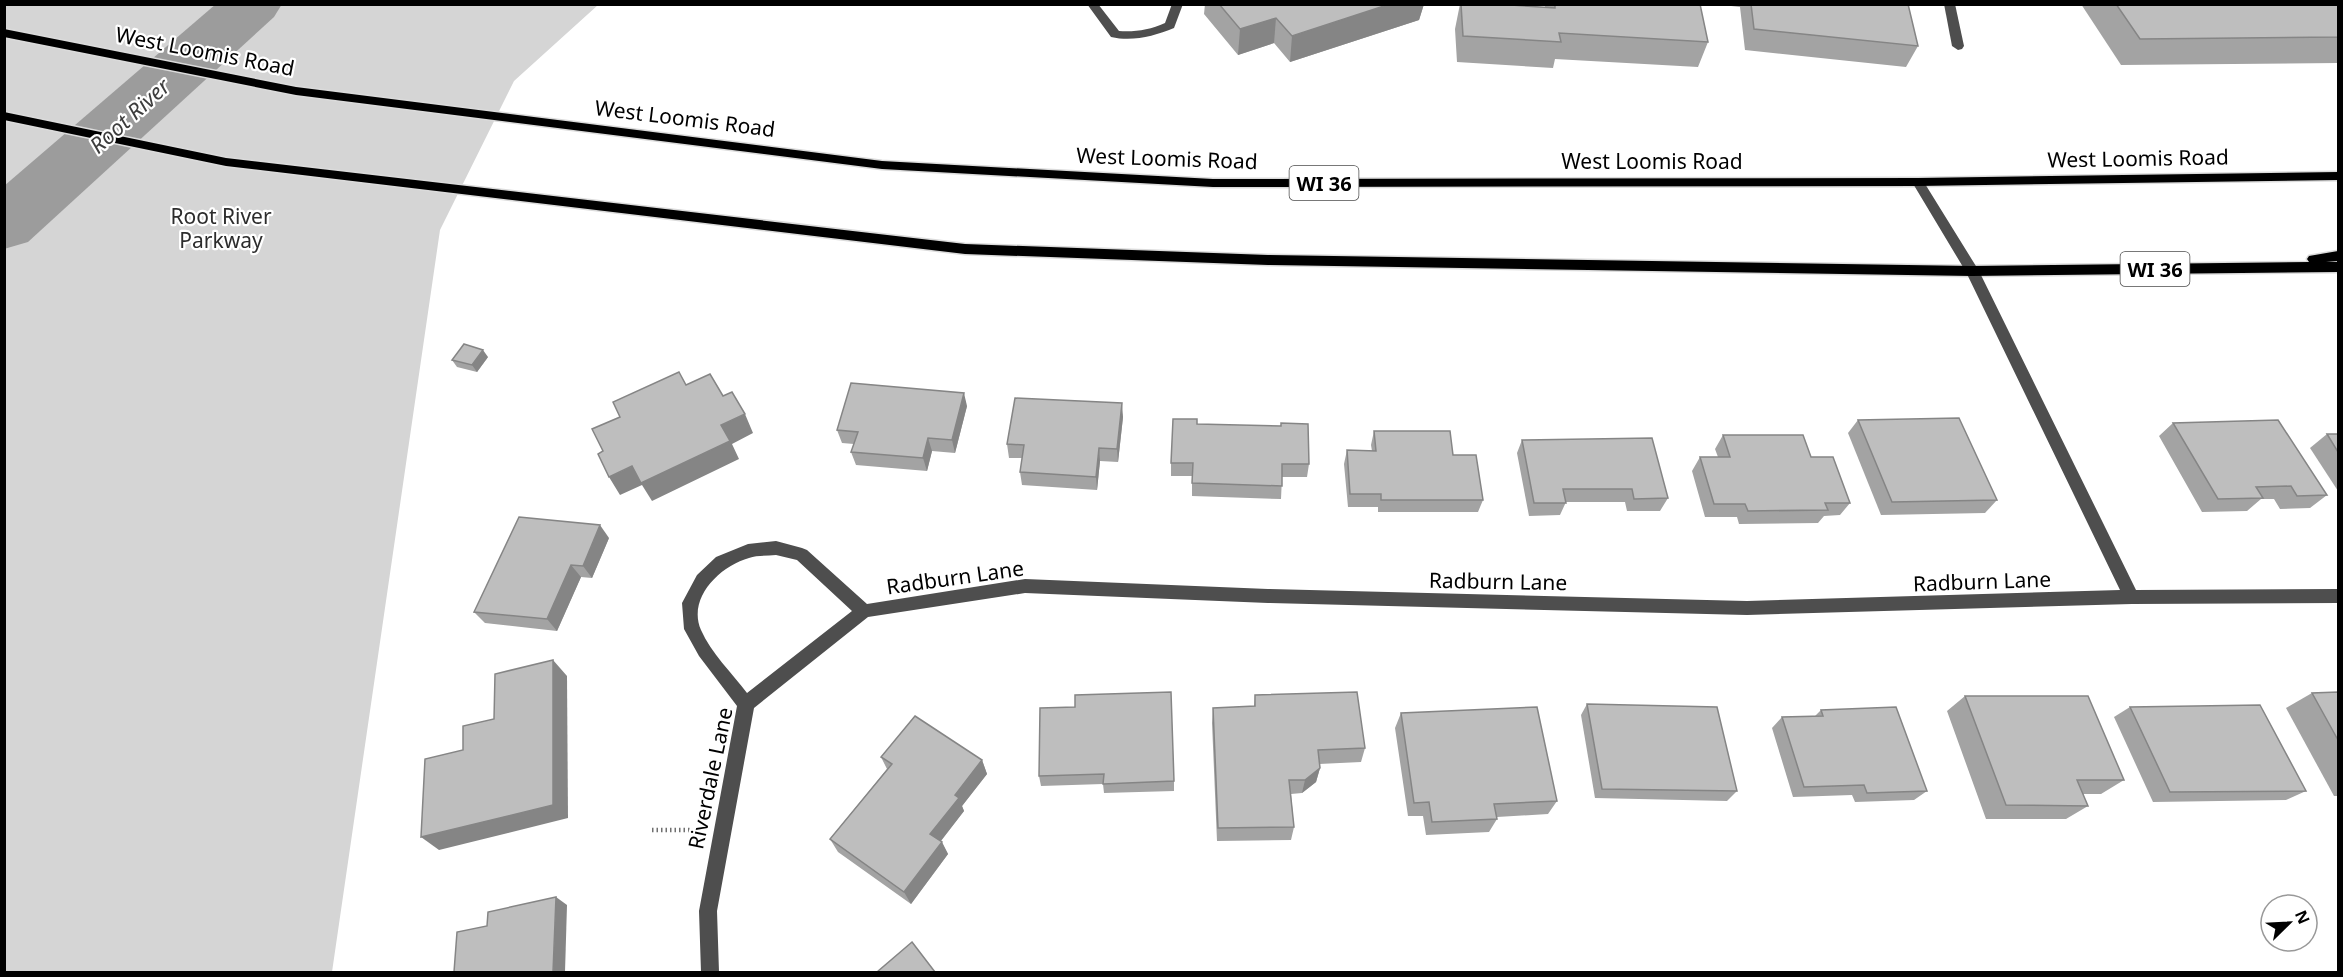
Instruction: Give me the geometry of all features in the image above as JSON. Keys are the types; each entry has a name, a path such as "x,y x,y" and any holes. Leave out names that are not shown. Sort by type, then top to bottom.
{"main road":[{"name":"West Loomis Road","path":"4,33 314,93 882,165 1213,183 1918,182 2338,176"},
{"name":"WI 36","path":"4,116 226,162 965,249 1268,260 1972,271 2338,267"},
{"path":"2249,268 2338,256"}],"street":[{"path":"1092,4 1115,34 1132,36 1153,33 1170,25 1178,4"},
{"path":"1949,4 1958,46"},
{"path":"1918,182 1972,271 2132,597"},
{"path":"746,705 705,651 692,629 690,603 704,580 722,562 748,551 776,548 802,555 864,611"},
{"name":"Radburn Lane","path":"864,611 1025,586 1268,596 1747,608 2132,597 2338,596"},
{"name":"Riverdale Lane","path":"710,972 708,911 721,830 746,705 864,611"}],"path":[{"path":"652,830 721,830"}],"green space":[{"name":"Root River Parkway","path":"5,5 598,5 514,81 440,230 332,972 5,972"}],"building":[{"path":"1219,4 1390,4 1292,36 1276,18 1240,29"},
{"path":"1461,4 1555,8 1555,4 1700,4 1708,42 1559,33 1561,42 1463,36"},
{"path":"1751,4 1908,4 1918,46 1754,29"},
{"path":"2116,4 2338,4 2338,37 2140,39"},
{"path":"464,344 483,350 472,365 452,360"},
{"path":"679,372 686,385 710,374 723,396 732,392 745,414 721,425 730,441 641,483 632,466 609,477 598,454 603,451 592,429 620,417 613,402"},
{"path":"851,383 964,393 952,440 928,438 923,458 851,452 858,432 837,430"},
{"path":"1015,398 1122,403 1117,449 1099,448 1096,477 1020,472 1024,445 1007,444"},
{"path":"1959,418 1997,500 1892,502 1858,420"},
{"path":"1173,419 1197,419 1197,424 1281,426 1281,423 1308,424 1309,464 1282,464 1282,486 1192,483 1193,463 1171,463"},
{"path":"2278,420 2327,495 2297,496 2291,486 2256,487 2263,498 2218,499 2173,423"},
{"path":"1374,431 1450,431 1453,455 1476,455 1483,500 1381,500 1381,494 1350,494 1347,450 1376,451"},
{"path":"2327,434 2338,434 2338,452"},
{"path":"1723,435 1803,435 1811,457 1833,457 1850,503 1825,503 1828,510 1748,511 1745,504 1714,504 1700,457 1730,457"},
{"path":"1652,438 1668,498 1634,499 1632,489 1563,489 1566,503 1534,503 1522,440"},
{"path":"519,517 600,525 583,566 571,565 547,619 474,612"},
{"path":"553,660 553,805 421,837 425,759 463,750 463,726 494,719 495,674"},
{"path":"1171,692 1174,781 1103,784 1104,774 1039,776 1040,708 1075,707 1075,695"},
{"path":"1357,692 1365,748 1318,750 1320,768 1305,780 1289,780 1294,827 1218,828 1213,708 1255,706 1255,695"},
{"path":"2338,692 2338,740 2312,693"},
{"path":"1965,696 2088,696 2124,780 2077,780 2088,806 2006,805"},
{"path":"1587,704 1717,707 1737,791 1602,789"},
{"path":"2260,705 2306,791 2170,792 2130,707"},
{"path":"1537,707 1557,801 1494,804 1497,819 1432,822 1429,802 1414,803 1401,713"},
{"path":"1896,707 1927,791 1867,793 1864,785 1804,787 1782,717 1823,716 1821,710"},
{"path":"915,716 982,760 955,795 959,798 930,834 942,842 904,892 830,839 892,764 881,757"},
{"path":"556,897 553,972 454,972 457,932 487,926 488,912"},
{"path":"912,942 935,972 877,972"}],"waterway":[{"name":"Root River","path":"4,225 253,4"}]}
